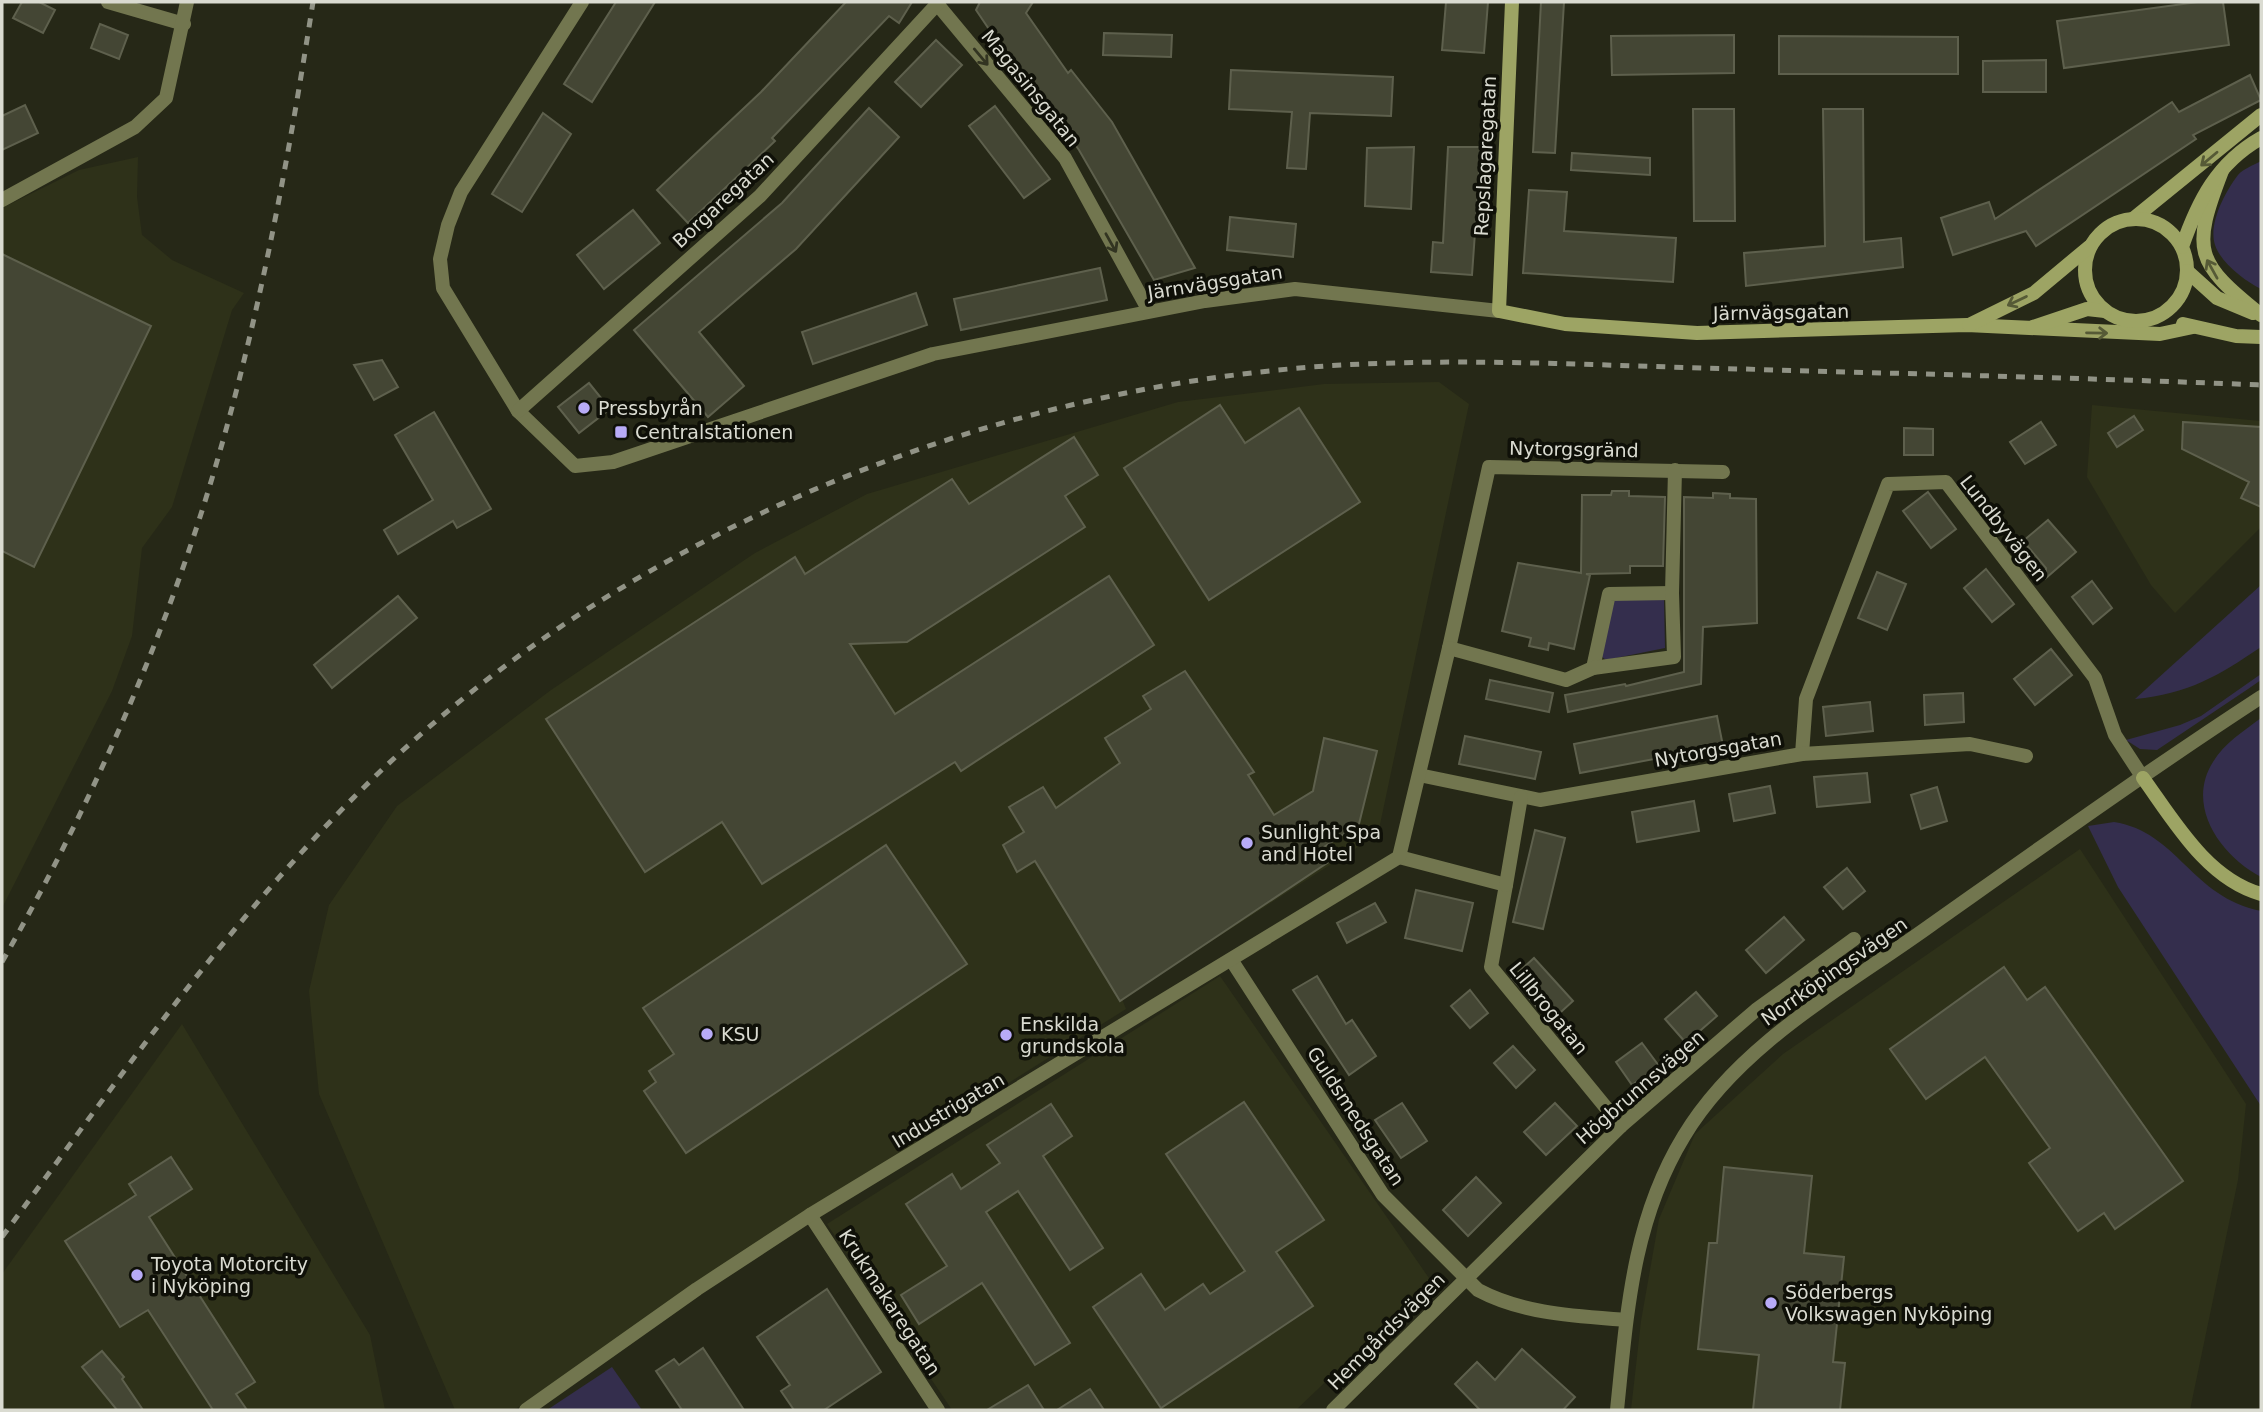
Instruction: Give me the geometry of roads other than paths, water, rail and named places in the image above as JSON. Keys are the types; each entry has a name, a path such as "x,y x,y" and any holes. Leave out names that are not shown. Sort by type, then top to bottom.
{"main road":[{"name":"Repslagaregatan","path":"1499,311 1512,2"},
{"path":"2261,115 2133,219 2116,223 2101,232 2085,259 2088,288 2105,311 2130,321 2156,317 2193,327 2261,337"},
{"path":"2182,247 2205,190 2247,146 2261,138"},
{"path":"2222,171 2210,203 2204,248 2209,266 2221,283 2261,315"},
{"path":"2133,219 2162,226 2182,247 2187,271 2178,299 2156,317"},
{"name":"Järnvägsgatan","path":"1968,325 2034,293 2091,246"},
{"path":"2187,271 2217,298 2261,315"},
{"name":"Järnvägsgatan","path":"1499,311 1565,324 1697,333 1968,325 2029,328 2087,309 2105,311"},
{"path":"2029,328 2160,334 2193,327"},
{"path":"2143,778 2211,864 2237,884 2261,894"}],"street":[{"path":"108,2 184,24"},
{"path":"2,200 135,127 152,114 166,98 187,2"},
{"name":"Järnvägsgatan","path":"582,2 461,192 448,225 440,259 443,289 518,411 575,466 613,462 933,354 1149,312 1295,289 1499,311"},
{"name":"Borgaregatan","path":"518,411 760,196 938,3"},
{"name":"Magasinsgatan","path":"938,3 1065,158 1149,312"},
{"name":"Nytorgsgränd","path":"1419,775 1489,467 1723,472"},
{"path":"1449,648 1566,680 1593,668 1674,657 1672,593 1675,470"},
{"name":"Lundbyvägen","path":"1802,754 1806,699 1888,484 1946,482 2095,678 2115,735 2143,778"},
{"path":"1593,668 1609,594 1672,593"},
{"name":"Norrköpingsvägen","path":"1617,1410 1635,1256 1660,1183 1684,1136 1714,1094 1769,1041 2261,697"},
{"name":"Nytorgsgatan","path":"1419,775 1540,800 1802,754 1969,744 2026,756"},
{"path":"1419,775 1399,857 1506,885"},
{"name":"Lillbrogatan","path":"1521,797 1491,967 1621,1126"},
{"name":"Industrigatan","path":"526,1410 697,1289 810,1215 1232,961 1399,857"},
{"name":"Högbrunnsvägen","path":"1465,1279 1621,1126 1756,1010 1854,939"},
{"name":"Guldsmedsgatan","path":"1232,961 1383,1195 1465,1279 1478,1290 1512,1304 1560,1314 1626,1320"},
{"name":"Krukmakaregatan","path":"810,1215 938,1410"},
{"name":"Hemgårdsvägen","path":"1333,1410 1465,1279"}],"railway":[{"path":"2,962 62,851 116,736 165,618 206,498 255,314 292,127 313,2"},
{"path":"2,1237 138,1052 232,933 281,875 387,765 485,681 591,607 704,542 823,486 946,440 1071,405 1199,380 1326,366 1430,362 1534,363 2261,385"}],"place":[{"name":"Pressbyrån","path":"584,408"},
{"name":"Centralstationen","path":"621,432"},
{"name":"Sunlight Spa and Hotel","path":"1247,843"},
{"name":"KSU","path":"707,1034"},
{"name":"Enskilda grundskola","path":"1006,1035"},
{"name":"Toyota Motorcity i Nyköping","path":"137,1275"},
{"name":"Söderbergs Volkswagen Nyköping","path":"1771,1303"}]}
